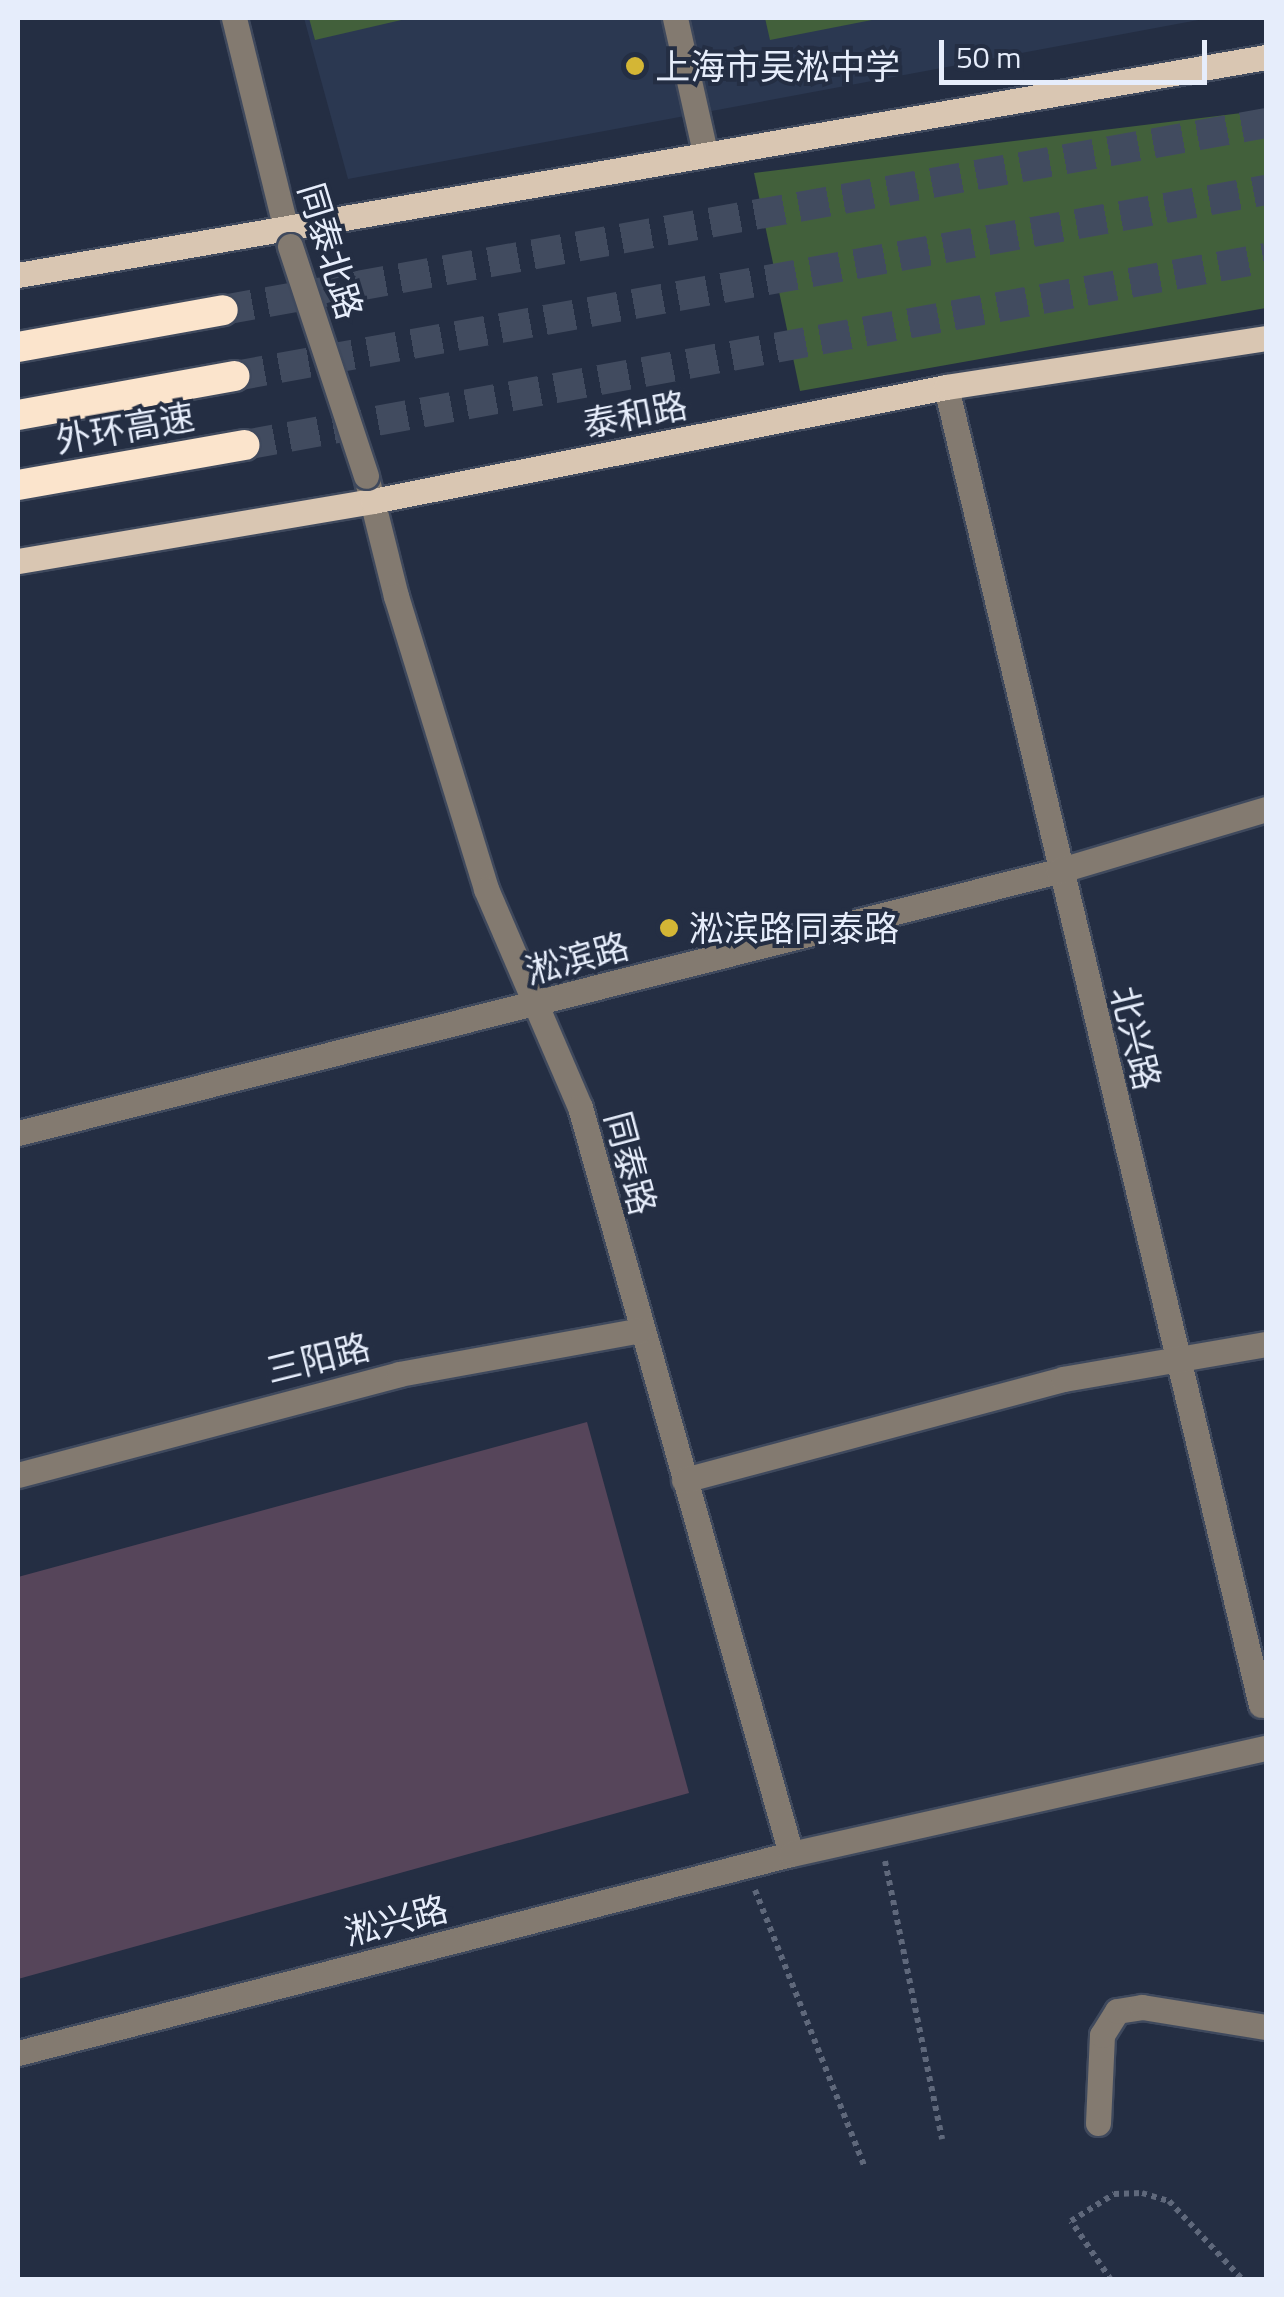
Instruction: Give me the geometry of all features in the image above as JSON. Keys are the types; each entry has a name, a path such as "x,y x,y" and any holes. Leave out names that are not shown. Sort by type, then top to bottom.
{"highway":[{"path":"18,347 223,310"},
{"name":"外环高速","path":"18,416 235,376"},
{"name":"外环高速","path":"18,484 245,445"}],"main road":[{"path":"18,275 287,237 704,152 1266,56"},
{"name":"泰和路","path":"18,561 370,489 946,387 1266,338"}],"street":[{"name":"同泰北路","path":"234,18 287,237 370,489"},
{"path":"674,18 704,152"},
{"name":"北兴路","path":"946,387 1058,871 1181,1356 1260,1705"},
{"name":"同泰路","path":"370,489 396,596 486,889 540,1004 580,1107 791,1854"},
{"name":"淞滨路","path":"18,1133 1058,871 1266,809"},
{"name":"三阳路","path":"18,1475 399,1374 640,1330"},
{"path":"684,1480 1063,1379 1266,1344"},
{"name":"淞兴路","path":"18,2053 791,1854 1266,1748"},
{"path":"1098,2122 1102,2036 1117,2011 1142,2007 1266,2027"}],"path":[{"path":"879,1835 942,2140"},
{"path":"745,1866 864,2166"},
{"path":"1111,2280 1071,2221 1114,2194 1142,2193 1169,2201 1243,2280"}],"shaded area":[{"name":"上海市吴淞中学","path":"304,18 1209,18 348,179"}],"green space":[{"path":"309,18 410,18 315,40"},
{"path":"765,18 882,18 770,40"},
{"path":"1266,110 1266,308 800,391 754,173"}],"building":[{"path":"587,1422 689,1793 18,1979 18,1577"}],"tunnel":[{"path":"223,310 1266,123"},
{"path":"235,376 1266,190"},
{"path":"245,445 1266,258"}],"place":[{"name":"上海市吴淞中学","path":"635,66"},
{"name":"淞滨路同泰路","path":"669,928"}]}
